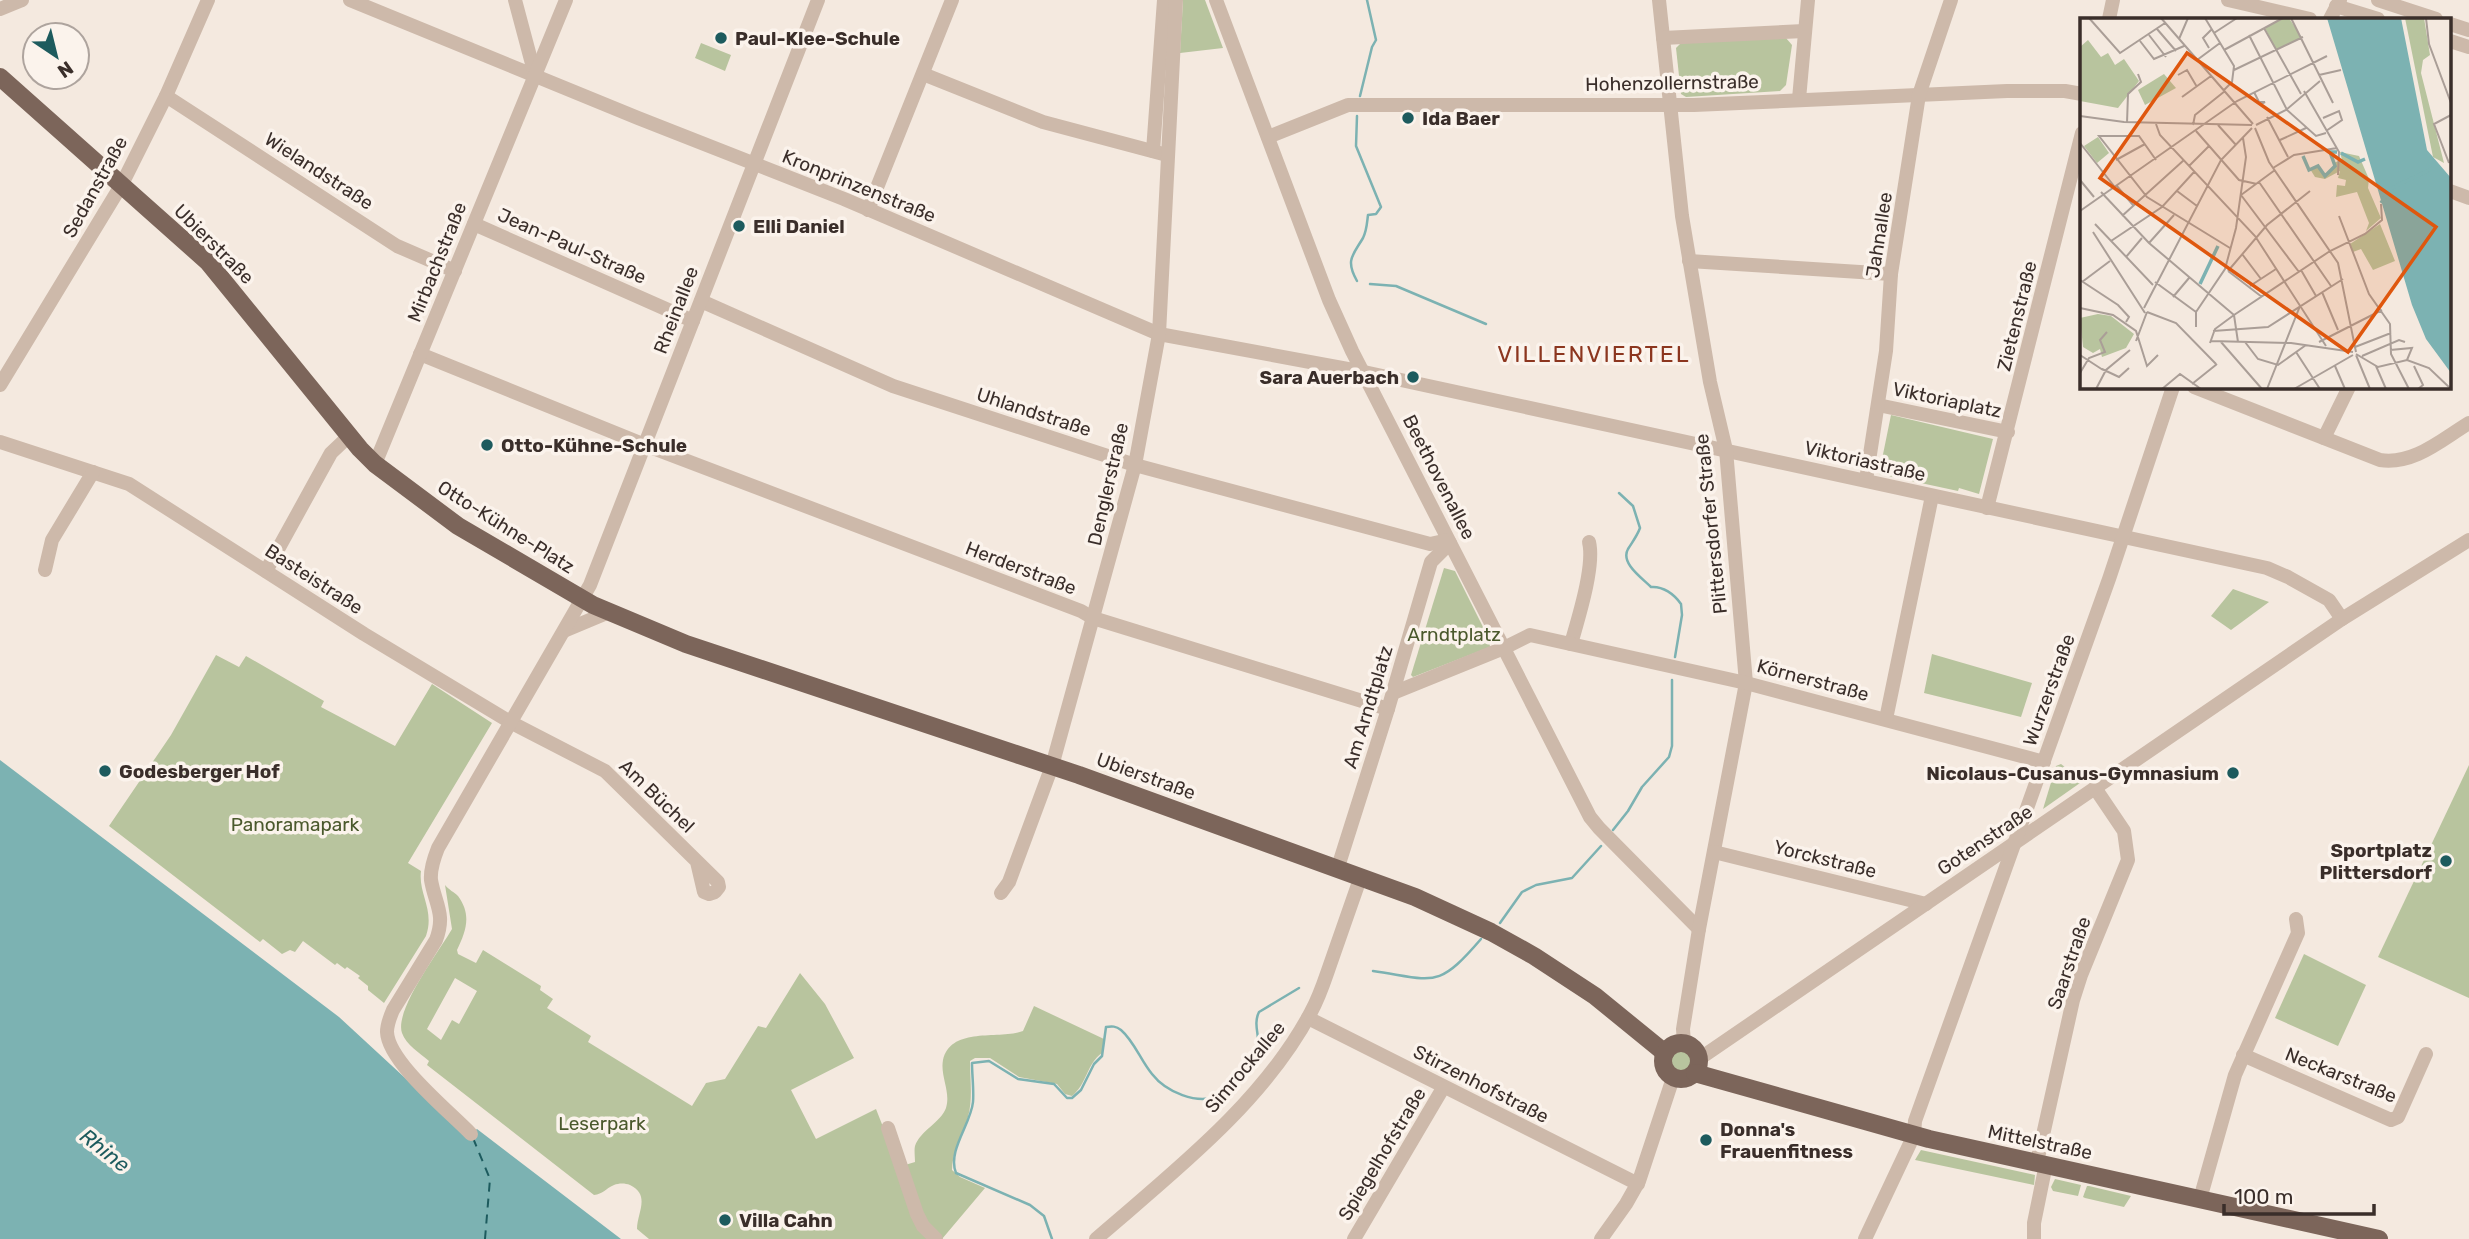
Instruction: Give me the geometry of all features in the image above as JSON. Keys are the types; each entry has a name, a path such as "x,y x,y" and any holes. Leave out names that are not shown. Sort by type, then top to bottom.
{"main road":[{"name":"Ubierstraße","path":"0,77 208,262 349,436 375,464"},
{"name":"Otto-Kühne-Platz","path":"375,464 458,526 582,599"},
{"name":"Ubierstraße","path":"582,599 686,644 1052,766 1338,867 1459,916 1534,956 1595,996 1665,1053"},
{"path":"1684,1043 1695,1048 1697,1066 1685,1079 1673,1078 1665,1070 1663,1058 1673,1045 1684,1043"},
{"name":"Mittelstraße","path":"1697,1066 1914,1135 2376,1239"}],"street":[{"path":"0,9 22,0"},
{"name":"Sedanstraße","path":"0,385 122,184 166,96 208,0"},
{"name":"Kronprinzenstraße","path":"350,0 868,210 1158,334 1364,372"},
{"path":"515,0 535,75"},
{"name":"Mirbachstraße","path":"375,464 566,0"},
{"name":"Rheinallee","path":"471,1134 414,1077 390,1046 387,1034 390,1016 436,940 440,928 440,907 431,877 433,863 439,848 590,585 818,0"},
{"path":"868,210 952,0"},
{"name":"Denglerstraße","path":"1001,893 1009,883 1052,766 1135,465 1158,334 1160,153 1165,68 1164,0"},
{"name":"Denglerstraße","path":"1165,68 1176,0"},
{"name":"Beethovenallee","path":"1216,0 1329,300 1594,824 1699,929"},
{"name":"Plittersdorfer Straße","path":"1659,0 1689,261 1710,382 1726,450 1746,683 1699,929 1683,1029 1684,1043"},
{"path":"1799,99 1808,0"},
{"name":"Jahnallee","path":"1866,480 1886,351 1891,274 1919,95 1951,0"},
{"path":"2109,18 2113,0"},
{"path":"2228,0 2306,18"},
{"path":"2378,0 2433,18"},
{"path":"2335,9 2374,18"},
{"path":"2452,25 2469,30"},
{"path":"1663,38 1804,31"},
{"path":"2452,42 2469,47"},
{"path":"923,74 1043,122 1160,153"},
{"name":"Hohenzollernstraße","path":"1268,137 1348,105 1669,105 2051,90 2080,94"},
{"name":"Wielandstraße","path":"166,96 397,246 455,271"},
{"name":"Zietenstraße","path":"1987,508 2080,142"},
{"path":"2452,192 2469,198"},
{"name":"Jean-Paul-Straße","path":"474,224 693,321"},
{"path":"1689,261 1891,274"},
{"name":"Uhlandstraße","path":"701,301 893,386 1135,465 1432,550 1449,541"},
{"path":"420,354 645,445"},
{"name":"Viktoriastraße","path":"1364,372 2267,568 2329,600 2342,618"},
{"name":"Wurzerstraße","path":"1866,1239 1914,1135 1915,1121 2123,538 2173,388"},
{"path":"2197,388 2380,460 2404,461 2469,423"},
{"path":"2324,438 2349,388"},
{"name":"Viktoriaplatz","path":"1878,405 2008,432"},
{"path":"266,571 331,453 349,436"},
{"name":"Basteistraße","path":"0,442 130,484 364,634 512,723"},
{"name":"Herderstraße","path":"645,445 1081,611 1093,618 1388,709"},
{"path":"45,570 52,540 93,472"},
{"path":"1886,719 1931,496"},
{"name":"Gotenstraße","path":"1697,1066 1926,904 2342,618 2469,540"},
{"path":"1572,644 1584,596 1591,550 1588,542"},
{"name":"Am Arndtplatz","path":"1338,867 1393,693 1432,550"},
{"path":"565,631 585,620 609,612"},
{"name":"Körnerstraße","path":"1504,648 1530,635 1746,683 2043,762"},
{"path":"1393,693 1504,648"},
{"name":"Am Büchel","path":"512,723 605,771 698,862"},
{"name":"Saarstraße","path":"2034,1239 2041,1163 2073,1000 2128,860 2124,831 2095,788"},
{"name":"Yorckstraße","path":"1714,852 1926,904"},
{"name":"Simrockallee","path":"1096,1239 1224,1124 1283,1056 1318,999 1361,876"},
{"path":"2200,1199 2225,1107 2243,1055 2298,933 2296,919"},
{"name":"Stirzenhofstraße","path":"1308,1018 1637,1184"},
{"name":"Neckarstraße","path":"2243,1055 2391,1120 2398,1117 2426,1054"},
{"path":"1601,1239 1637,1184 1673,1078"},
{"name":"Spiegelhofstraße","path":"1354,1239 1443,1088"},
{"path":"888,1128 917,1214 923,1226 936,1239"}],"green space":[{"path":"1183,0 1205,0 1223,48 1180,53"},
{"path":"1786,38 1792,45 1786,85 1780,91 1686,97 1681,94 1676,48 1681,43"},
{"path":"701,43 731,55 725,71 695,58"},
{"path":"1891,415 1993,439 1979,494 1879,474"},
{"name":"Arndtplatz","path":"1444,568 1455,571 1489,639 1490,647 1413,677 1411,675"},
{"path":"2233,589 2269,602 2231,630 2211,616"},
{"path":"1932,654 2032,683 2021,717 1924,693"},
{"name":"Panoramapark","path":"216,655 239,667 246,656 324,701 321,707 395,746 432,684 492,723 408,863 421,871 429,918 428,927 426,936 384,1003 368,990 368,986 358,978 360,976 347,967 345,969 337,963 335,965 303,941 295,952 290,950 282,954 263,939 260,942 109,826 171,735"},
{"path":"2061,764 2080,779 2080,783 2043,809 2056,766"},
{"name":"Sportplatz Plittersdorf","path":"2469,765 2469,998 2378,957"},
{"name":"Leserpark","path":"445,885 458,896 465,910 466,923 458,954 476,963 483,950 541,986 540,990 553,999 547,1008 591,1036 588,1042 692,1106 706,1083 725,1079 758,1026 766,1028 800,973 825,1004 854,1058 791,1090 816,1139 876,1109 927,1239 649,1239 637,1229 641,1199 636,1189 628,1184 618,1184 594,1195 427,1065 429,1061 404,1037 401,1023 411,996 452,929","holes":["455,978 477,991 459,1024 452,1020 441,1040 427,1029"]},
{"path":"2304,954 2366,985 2338,1046 2275,1018"},
{"path":"1034,1006 1104,1039 1102,1053 1093,1062 1081,1086 1072,1096 1065,1094 1057,1084 1019,1077 990,1058 975,1058 970,1061 970,1110 954,1156 952,1170 960,1177 985,1188 942,1239 923,1222 905,1165 915,1162 918,1141 946,1108 943,1060 948,1049 965,1038 1023,1031"},
{"path":"1681,1051 1689,1054 1692,1062 1689,1070 1681,1073 1673,1070 1670,1062 1673,1054"},
{"path":"1921,1150 2035,1175 2034,1185 1915,1160"},
{"path":"2055,1179 2081,1185 2078,1196 2053,1191 2051,1187"},
{"path":"2087,1186 2131,1196 2124,1207 2083,1197"}],"water":[{"name":"Rhine","path":"0,760 339,1017 468,1136 477,1129 621,1239 0,1239"}],"waterway":[{"path":"1360,96 1376,40 1367,0"},
{"path":"1357,116 1356,146 1381,207 1376,214 1368,215 1364,235 1352,258 1351,268 1357,281"},
{"path":"1370,284 1396,286 1486,324"},
{"path":"1619,493 1633,506 1640,528 1626,554 1629,565 1651,587 1668,591 1681,604 1682,615 1675,657"},
{"path":"1613,830 1642,787 1669,757 1672,746 1672,680"},
{"path":"1500,923 1522,892 1536,885 1572,878 1601,846"},
{"path":"1373,971 1434,978 1454,967 1481,939"},
{"path":"1052,1239 1044,1216 1030,1205 956,1173 954,1165 957,1147 973,1102 972,1063 989,1061 1018,1079 1054,1084 1067,1098 1072,1098 1081,1090 1094,1064 1102,1056 1106,1027 1114,1027 1126,1035 1152,1074 1165,1086 1192,1098 1210,1098 1231,1089 1242,1079 1250,1066 1258,1048 1256,1022 1259,1012 1299,988"}],"ferry route":[{"path":"473,1138 490,1179 485,1239"}],"place":[{"name":"Paul-Klee-Schule","path":"721,38"},
{"name":"Ida Baer","path":"1408,118"},
{"name":"Elli Daniel","path":"739,226"},
{"name":"Sara Auerbach","path":"1413,377"},
{"name":"Otto-Kühne-Schule","path":"487,445"},
{"name":"Godesberger Hof","path":"105,771"},
{"name":"Nicolaus-Cusanus-Gymnasium","path":"2233,773"},
{"name":"Sportplatz Plittersdorf","path":"2446,861"},
{"name":"Donna's Frauenfitness","path":"1706,1140"},
{"name":"Villa Cahn","path":"725,1220"}],"district":[{"name":"VILLENVIERTEL","path":"1594,354"}]}
